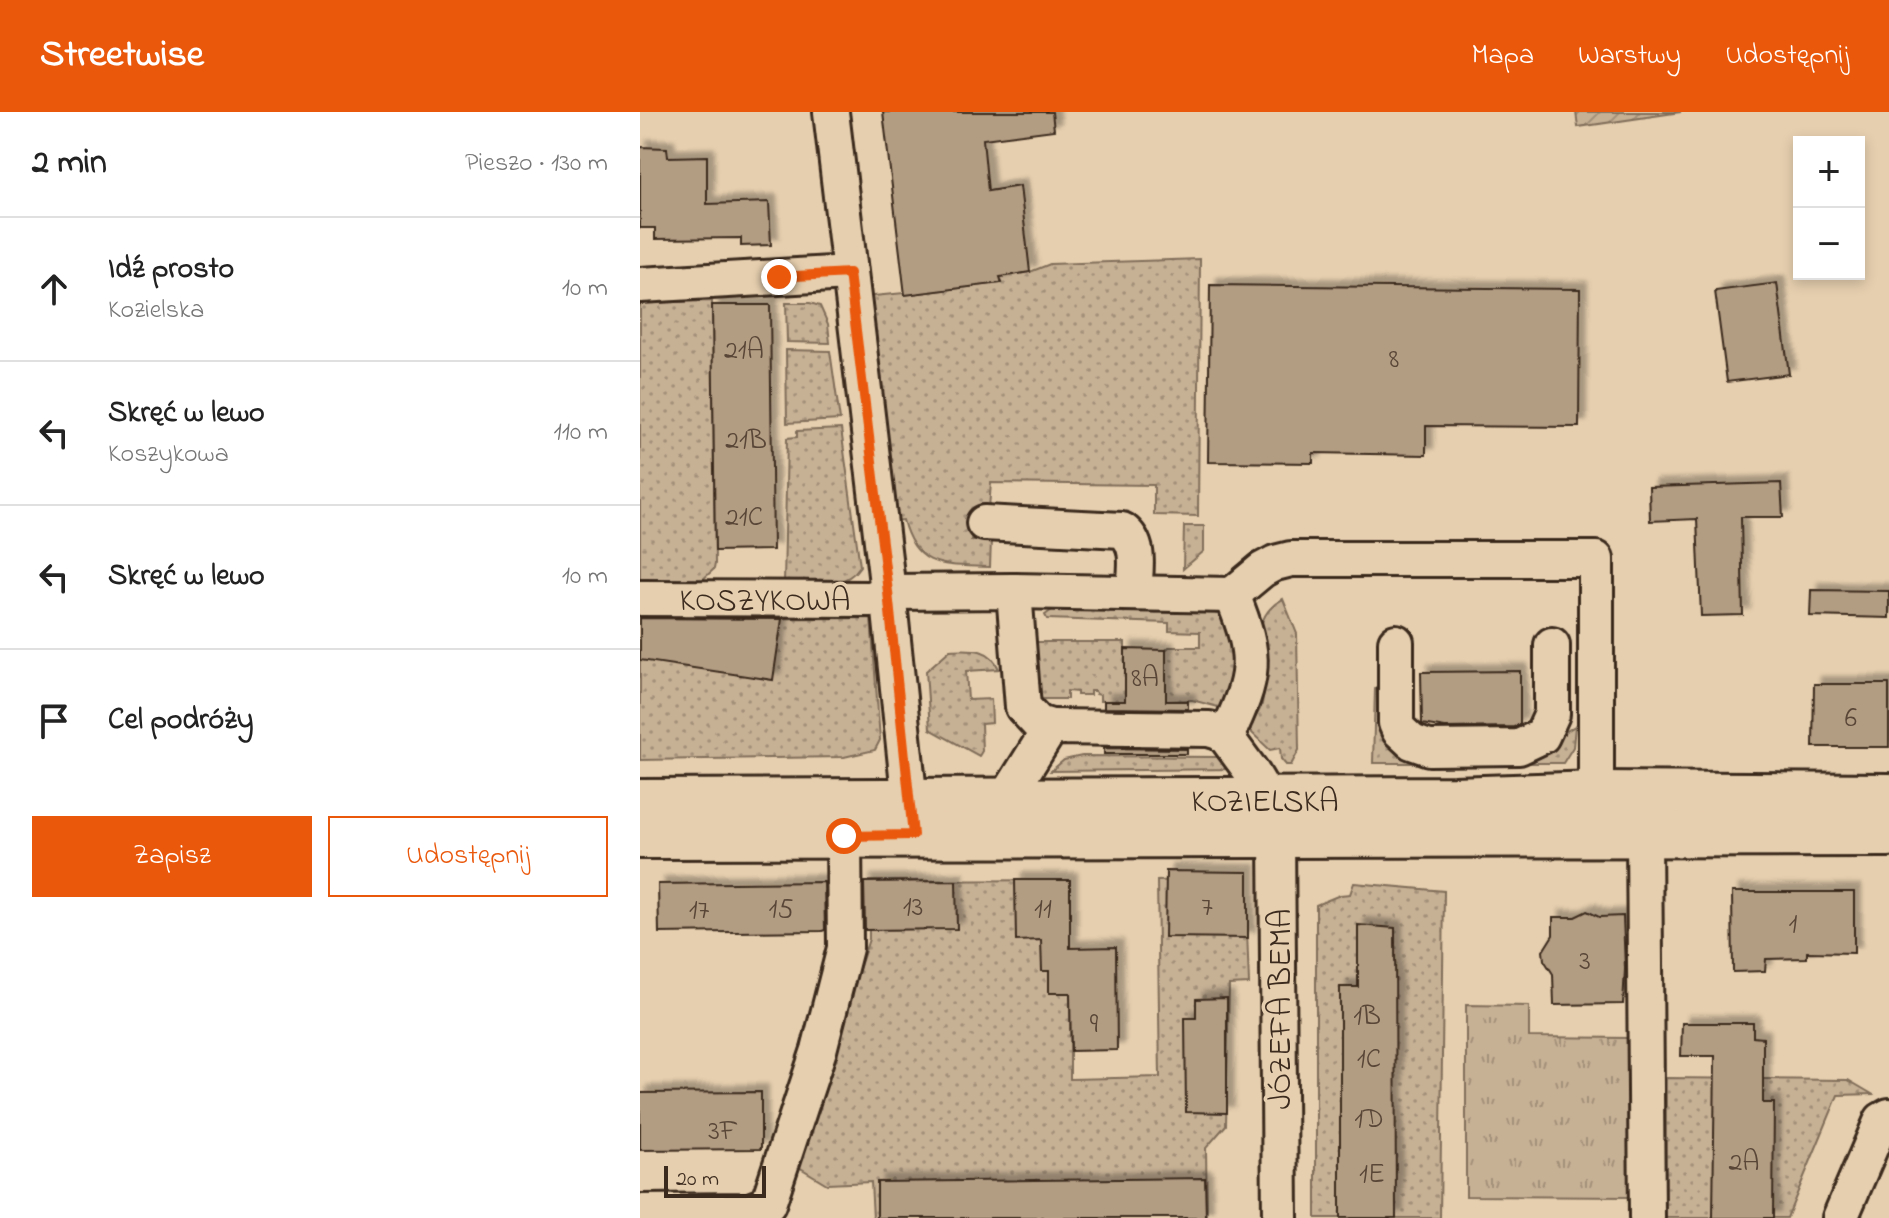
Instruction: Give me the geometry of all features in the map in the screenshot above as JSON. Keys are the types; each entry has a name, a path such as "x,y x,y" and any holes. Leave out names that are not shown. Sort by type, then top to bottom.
{"main road":[{"name":"KOZIELSKA","path":"640,802 911,817 1273,817 1454,799 1596,794 1889,796"},
{"name":"KOZIELSKA","path":"640,836 844,836 911,817 1006,799 1273,817 1644,835 1889,834"}],"street":[{"name":"KOSZYKOWA","path":"831,112 888,592 911,817"},
{"path":"640,285 849,273"},
{"path":"984,523 1122,530 1132,540 1136,550 1134,593"},
{"path":"888,592 1232,595 1262,570 1291,559 1596,559 1596,794"},
{"path":"1014,591 1023,707 1028,716 1051,727 1209,729 1219,732 1226,737 1273,817"},
{"name":"KOSZYKOWA","path":"640,598 871,599 888,592"},
{"path":"1226,737 1248,689 1251,656 1245,628 1232,595"},
{"path":"1396,642 1396,723 1412,742 1429,748 1519,747 1542,736 1552,714 1552,645"},
{"path":"1006,799 1051,727"},
{"name":"JÓZEFA BEMA","path":"1273,817 1280,1218"},
{"path":"1644,835 1647,1218"},
{"path":"640,1212 750,1211 768,1204 819,1050 845,948 844,836"},
{"path":"1840,1218 1882,1120 1889,1116"}],"green space":[{"path":"1576,112 1681,112 1578,127"},
{"path":"1200,259 1198,516 1154,515 1154,485 991,483 989,508 973,509 971,540 991,540 990,567 934,562 924,556 909,536 903,520 894,521 864,297 1001,283 1000,277 1030,272 1050,264"},
{"path":"712,301 714,569 700,582 640,584 640,303"},
{"path":"786,303 820,306 828,324 830,343 787,342"},
{"path":"786,350 830,351 840,420 787,423"},
{"path":"841,429 860,566 853,574 836,583 784,584 787,438 797,437 797,431"},
{"path":"1184,526 1204,526 1204,551 1183,569"},
{"path":"1283,599 1297,634 1299,750 1291,765 1286,765 1281,759 1280,748 1270,750 1252,733 1250,727 1262,704 1260,632 1263,620 1270,608"},
{"path":"1055,608 1214,612 1228,624 1241,646 1222,708 1192,700 1166,701 1166,650 1169,647 1200,647 1200,632 1169,631 1169,623 1047,619 1045,615"},
{"path":"871,618 880,740 875,750 844,757 640,760 640,619"},
{"path":"1125,642 1125,701 1100,701 1100,695 1095,691 1090,691 1090,695 1077,695 1077,692 1067,691 1067,699 1035,699 1034,643"},
{"path":"950,650 985,653 999,669 966,671 968,700 991,699 992,723 981,724 982,751 979,756 930,729 926,671"},
{"path":"1379,686 1383,688 1387,724 1536,750 1575,726 1573,747 1563,763 1373,763 1375,689"},
{"path":"1082,756 1217,757 1237,769 1051,771 1064,760"},
{"path":"1245,878 1249,984 1229,985 1226,1125 1206,1148 1207,1218 873,1218 871,1182 827,1184 794,1164 869,939 869,881 1070,880 1070,1079 1160,1077 1157,881"},
{"path":"1354,883 1444,891 1440,1218 1316,1218 1316,905 1350,894"},
{"path":"1466,1005 1529,1006 1529,1037 1631,1038 1631,1197 1466,1196"},
{"path":"1666,1078 1848,1080 1872,1094 1838,1095 1787,1218 1665,1218"}],"building":[{"path":"883,112 1052,112 1054,130 983,139 988,191 1020,186 1030,272 1000,277 1002,283 905,295"},
{"path":"640,147 667,148 668,157 707,156 707,204 769,202 771,245 741,246 741,238 655,239 655,228 640,228"},
{"path":"1777,283 1789,374 1727,382 1715,291"},
{"path":"1210,285 1580,289 1579,427 1426,426 1426,455 1313,453 1313,463 1208,462"},
{"path":"712,305 770,305 773,550 715,551"},
{"path":"1781,483 1783,517 1741,517 1743,615 1701,616 1697,519 1650,521 1649,487"},
{"path":"1811,590 1889,591 1889,618 1810,616"},
{"path":"640,618 782,619 773,680 640,660"},
{"path":"1125,649 1166,650 1166,701 1188,701 1188,709 1104,708 1104,701 1125,701"},
{"path":"1520,671 1520,724 1514,727 1445,728 1422,724 1421,672"},
{"path":"1814,684 1889,684 1889,747 1813,747"},
{"path":"1104,748 1187,749 1187,754 1104,754"},
{"path":"1166,871 1248,872 1248,938 1165,937"},
{"path":"1015,880 1070,880 1070,948 1116,947 1117,1050 1071,1051 1070,993 1049,993 1049,971 1042,971 1041,940 1016,941"},
{"path":"956,881 957,929 865,930 864,882"},
{"path":"824,882 825,930 822,931 659,933 658,884"},
{"path":"1732,892 1854,892 1854,953 1807,952 1807,958 1766,959 1765,971 1733,972"},
{"path":"1587,911 1599,917 1623,916 1623,1004 1554,1005 1553,974 1544,960 1543,951 1553,935 1553,917 1575,917"},
{"path":"1358,925 1395,928 1396,1218 1340,1218 1340,987 1358,987"},
{"path":"1227,998 1227,1113 1186,1112 1185,1018 1196,1018 1196,999"},
{"path":"1682,1023 1753,1023 1753,1037 1763,1038 1763,1103 1774,1103 1773,1218 1713,1218 1715,1056 1681,1056"},
{"path":"761,1092 761,1149 640,1150 640,1093"},
{"path":"1205,1178 1206,1218 877,1218 877,1182"}],"route":[{"path":"779,277 849,273 888,592 913,835 844,836"}]}
